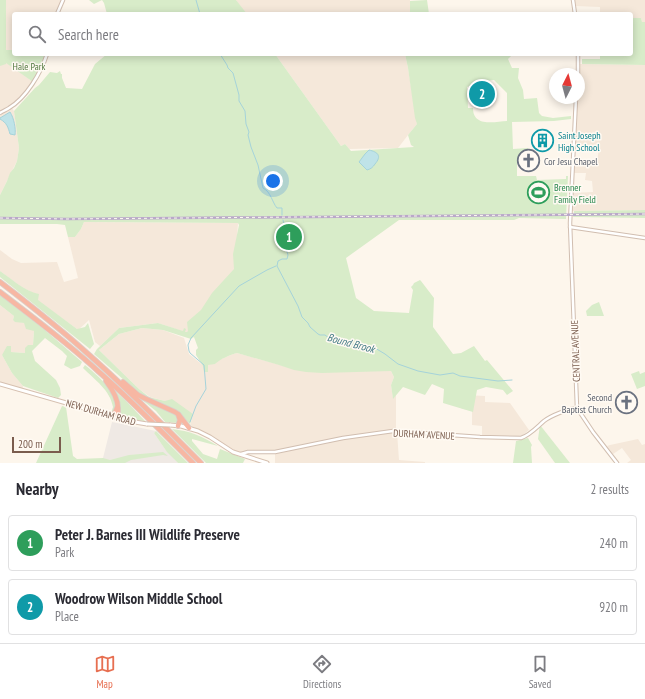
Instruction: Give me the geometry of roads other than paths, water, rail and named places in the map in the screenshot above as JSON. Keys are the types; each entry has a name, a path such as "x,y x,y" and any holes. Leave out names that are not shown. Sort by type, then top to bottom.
{"highway":[{"path":"0,282 56,326 95,360 137,399 201,463"},
{"path":"0,292 51,331 99,372 193,463"},
{"path":"95,360 99,361 138,395 170,409 181,416 189,428"},
{"path":"99,372 113,391 118,404 118,418"},
{"path":"110,416 115,412 118,404"},
{"path":"178,414 180,420 178,426"}],"main road":[{"name":"NEW DURHAM ROAD","path":"0,384 133,422 189,428 206,434 241,455 267,463"}],"street":[{"path":"58,12 63,0"},
{"path":"573,0 575,12"},
{"path":"0,113 14,104 29,88 41,70 46,56"},
{"path":"578,56 578,68"},
{"name":"CENTRAL AVENUE","path":"576,104 570,227 577,408"},
{"path":"570,227 645,238"},
{"path":"577,408 617,463"},
{"name":"DURHAM AVENUE","path":"241,455 248,452 275,452 340,439 394,431 480,437 521,438 526,436 549,418 570,409 577,408"}],"water":[{"path":"10,112 13,117 15,135 10,134 7,125 0,119"},
{"path":"369,150 377,153 379,157 373,166 367,170 359,162"}],"waterway":[{"name":"Bound Brook","path":"196,0 199,12"},
{"name":"Bound Brook","path":"221,56 228,68 233,73 239,95 239,101 245,111 246,124 249,132 248,135 258,165 263,188 268,192 277,208 282,208 282,215"},
{"name":"Bound Brook","path":"283,220 283,241 288,255 287,259 278,261 277,266 298,306 302,317 318,334 358,346 363,345 368,348 375,348 398,364 418,371 440,375 453,373 460,376 498,381 512,380"},
{"path":"190,422 196,406 206,389 204,365 189,351 188,345 191,338 239,286 276,266"}],"railway":[{"path":"0,218 67,219 645,214"}],"place":[{"name":"Woodrow Wilson Middle School","path":"482,94"},
{"name":"Saint Joseph High School","path":"543,141"},
{"name":"Cor Jesu Chapel","path":"528,161"},
{"name":"Brenner Family Field","path":"538,193"},
{"name":"Peter J. Barnes III Wildlife Preserve","path":"289,237"},
{"name":"Second Baptist Church","path":"627,403"}],"park label":[{"name":"Hale Park","path":"29,66"}]}
